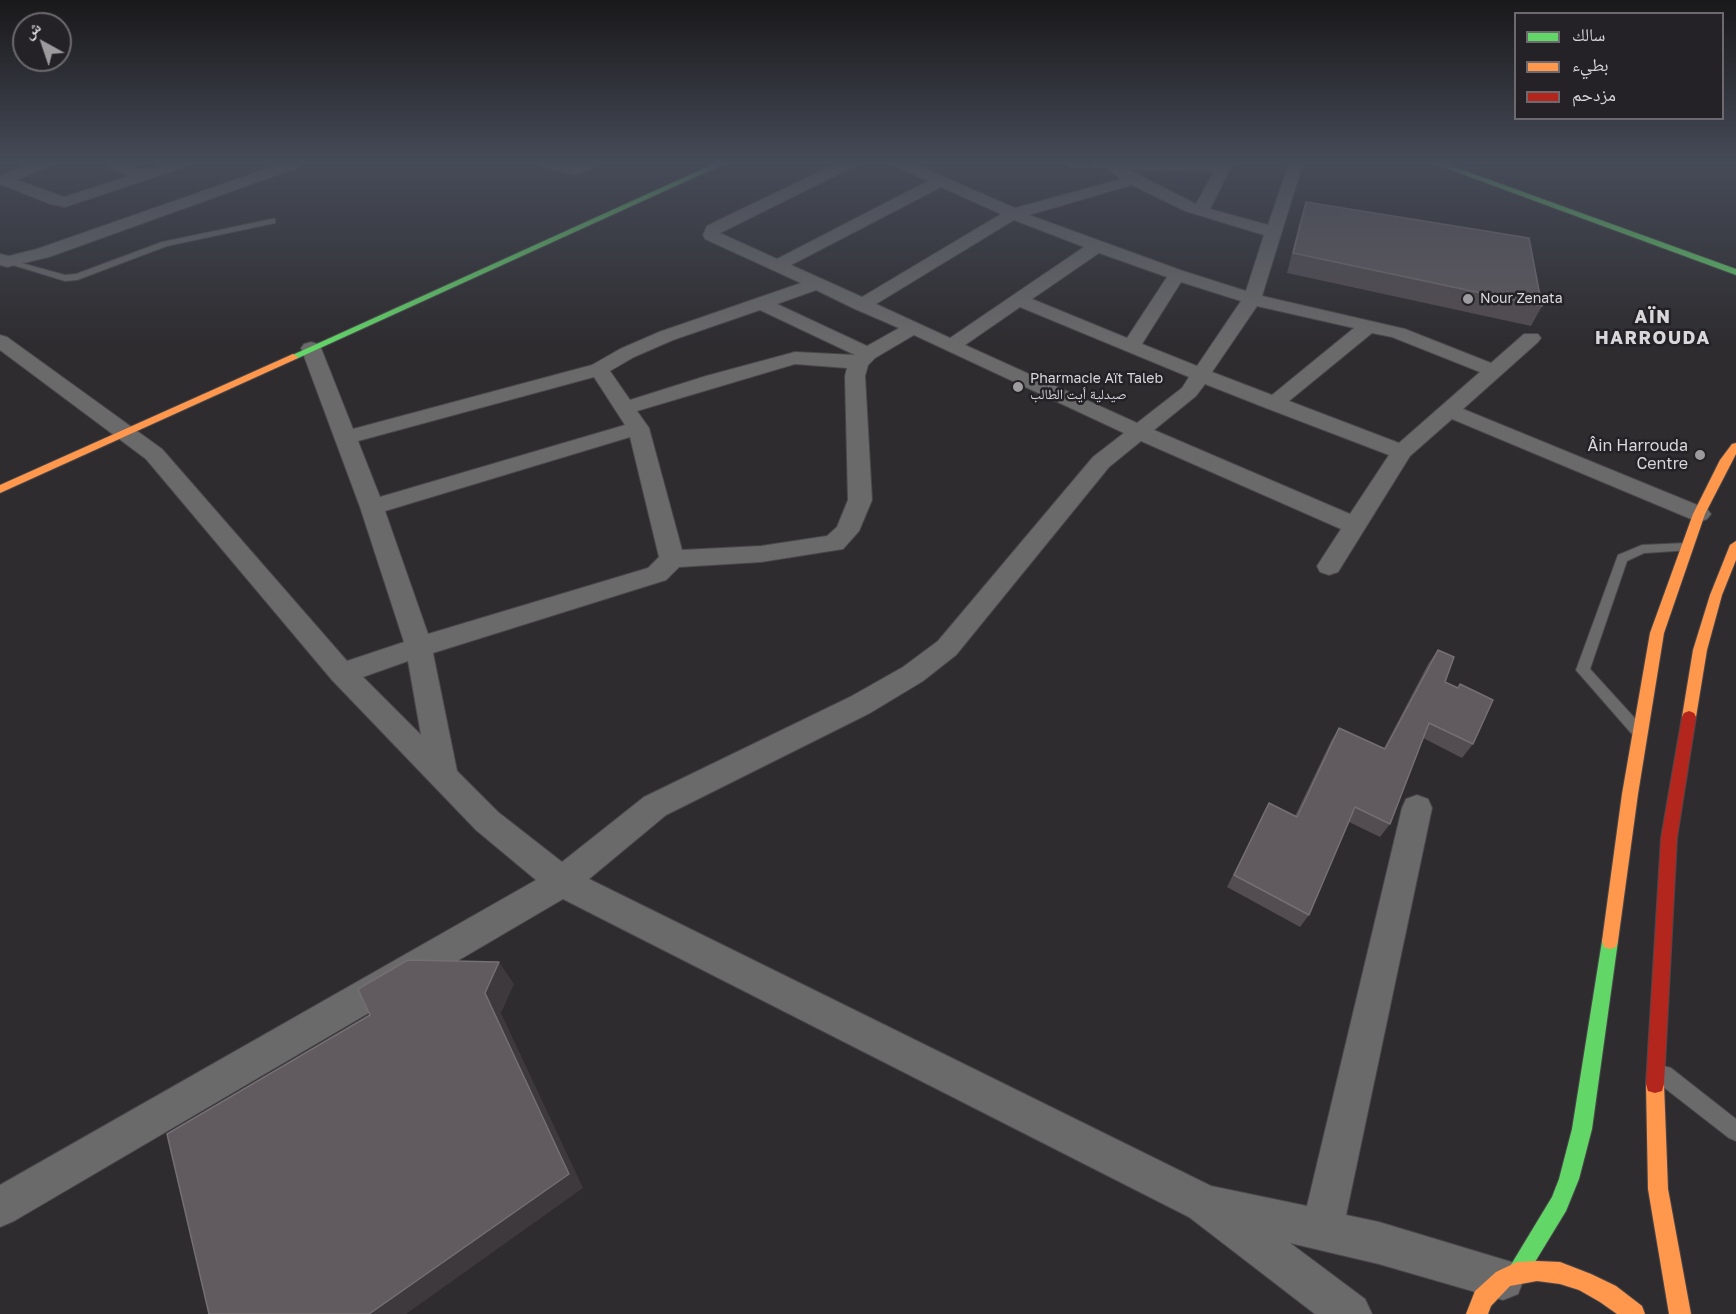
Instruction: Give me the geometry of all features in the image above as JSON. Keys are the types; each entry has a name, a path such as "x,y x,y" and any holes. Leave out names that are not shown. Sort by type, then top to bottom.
{"main road":[{"path":"86,427 117,420 310,348 585,224"},
{"path":"1605,224 1736,272"},
{"path":"0,489 117,420"},
{"path":"1478,1314 1483,1299 1510,1276 1558,1204 1569,1179 1582,1129 1594,1059 1610,928 1658,633 1699,514 1726,460 1736,446"},
{"path":"1680,1314 1658,1189 1655,1068 1669,838 1680,760 1700,650 1716,595 1736,545"},
{"path":"1510,1276 1538,1271 1560,1273 1584,1281 1608,1294 1634,1314"}],"street":[{"path":"2,262 30,247 93,224"},
{"path":"2,262 43,253 124,224"},
{"path":"724,224 712,230 711,235 776,267 1140,432 1356,526"},
{"path":"776,267 858,224"},
{"path":"862,305 996,224"},
{"path":"1039,224 1096,247 1252,298 1398,333 1494,371"},
{"path":"1247,224 1274,232"},
{"path":"0,1207 562,882 655,806 860,705 913,674 947,648 1101,462 1190,392 1252,298 1276,224"},
{"path":"952,345 1096,247"},
{"path":"1131,346 1177,275"},
{"path":"345,438 599,369 627,353 666,336 816,284"},
{"path":"1019,300 1274,404 1402,452"},
{"path":"761,303 864,359"},
{"path":"1274,404 1368,326"},
{"path":"342,673 657,574 672,559 761,554 834,543 847,531 861,500 855,376 864,359 913,328"},
{"path":"1329,566 1402,452 1532,338"},
{"path":"0,341 117,420 154,454 342,673 487,821 562,882 1203,1203 1350,1314"},
{"path":"310,348 372,507 419,647 443,777"},
{"path":"372,507 631,418 713,380 795,358 864,359"},
{"path":"599,369 631,418 672,559"},
{"path":"1448,410 1699,514"},
{"path":"1322,1230 1416,808"},
{"path":"1203,1203 1510,1276"}],"lane":[{"path":"2,262 65,278 77,277 165,244 257,224"},
{"path":"1640,733 1583,670 1622,558 1642,549 1687,547"},
{"path":"1655,1068 1736,1131"}],"building":[{"name":"Nour Zenata","path":"1300,224 1444,224 1529,238 1542,306 1293,253"},
{"path":"1438,650 1454,657 1445,682 1458,688 1460,684 1493,700 1473,744 1429,723 1390,824 1355,807 1309,915 1234,875 1269,803 1297,817 1339,728 1385,749"},
{"path":"408,960 499,962 485,993 569,1174 369,1314 209,1314 167,1134 370,1015 358,989"}],"traffic: fast":[{"path":"293,357 586,224"},
{"path":"1605,224 1736,272"},
{"path":"1517,1273 1559,1204 1569,1179 1582,1129 1610,941"}],"traffic: slow":[{"path":"0,489 293,357"},
{"path":"1610,941 1630,794 1657,633 1699,514 1726,460 1736,446"},
{"path":"1689,717 1700,650 1716,595 1736,545"},
{"path":"1655,1084 1658,1189 1680,1314"},
{"path":"1477,1314 1483,1299 1503,1279 1517,1273 1537,1271 1560,1273 1584,1281 1608,1294 1634,1314"}],"traffic: jam":[{"path":"1655,1084 1669,838 1689,717"}],"place":[{"name":"Nour Zenata","path":"1468,299"},
{"name":"Pharmacie Aït Taleb صيدلية أيت الطالب","path":"1018,387"},
{"name":"Âin Harrouda Centre","path":"1700,455"}],"district":[{"name":"AÏN HARROUDA","path":"1653,327"}]}
